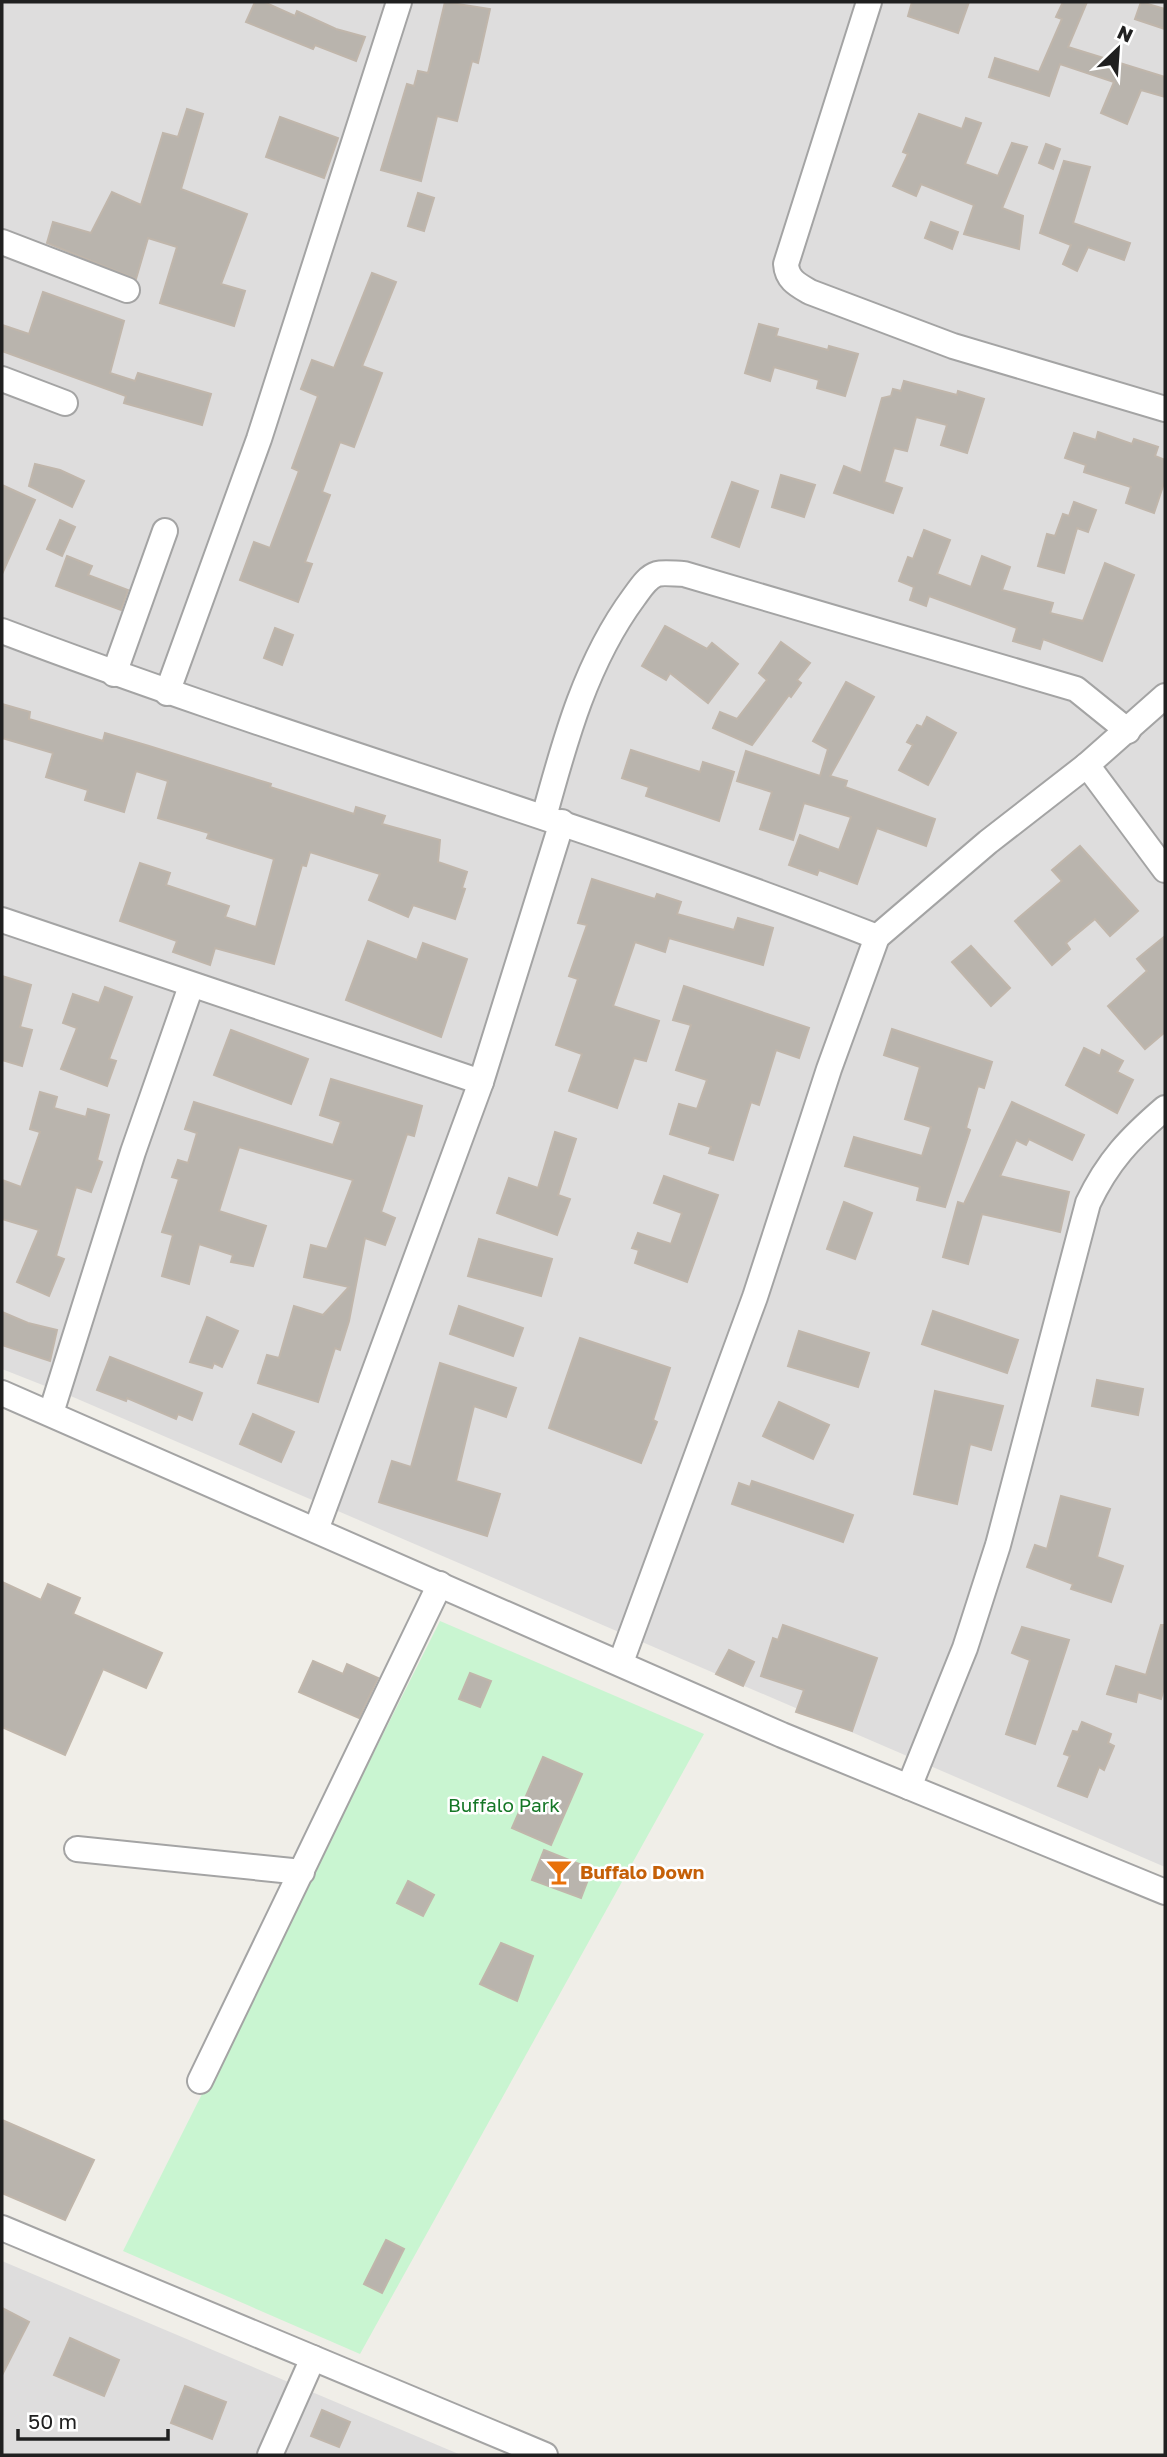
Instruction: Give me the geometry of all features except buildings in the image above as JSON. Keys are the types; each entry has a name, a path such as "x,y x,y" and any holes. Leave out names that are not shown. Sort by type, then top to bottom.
{"street":[{"path":"167,693 259,439 371,80 399,2"},
{"path":"869,2 786,264 786,273 792,281 810,292 953,346 1165,409"},
{"path":"2,243 127,290"},
{"path":"2,379 65,403"},
{"path":"114,674 165,531"},
{"path":"316,1530 481,1082 553,820 577,705 598,658 624,611 644,583 657,574 684,574 1076,689 1128,731"},
{"path":"2,631 167,693 553,820 877,937"},
{"path":"621,1662 755,1297 829,1069 877,937 988,842 1128,731 1165,696"},
{"path":"1087,765 1165,870"},
{"path":"2,920 481,1082"},
{"path":"51,1413 132,1152 191,986"},
{"path":"909,1787 965,1648 998,1545 1088,1203 1105,1168 1133,1135 1165,1108"},
{"path":"2,1394 621,1662 782,1735 1165,1892"},
{"path":"200,2081 440,1584"},
{"path":"77,1849 302,1872"},
{"path":"2,2228 537,2454"},
{"path":"270,2455 313,2358"}],"shaded area":[{"path":"2,2 1165,2 1165,1867 73,1397 2,1369"},
{"path":"2,2261 461,2455 2,2455"}],"green space":[{"name":"Buffalo Park","path":"440,1621 704,1734 360,2354 123,2251"}],"place":[{"name":"Buffalo Down","path":"559,1872"}]}
